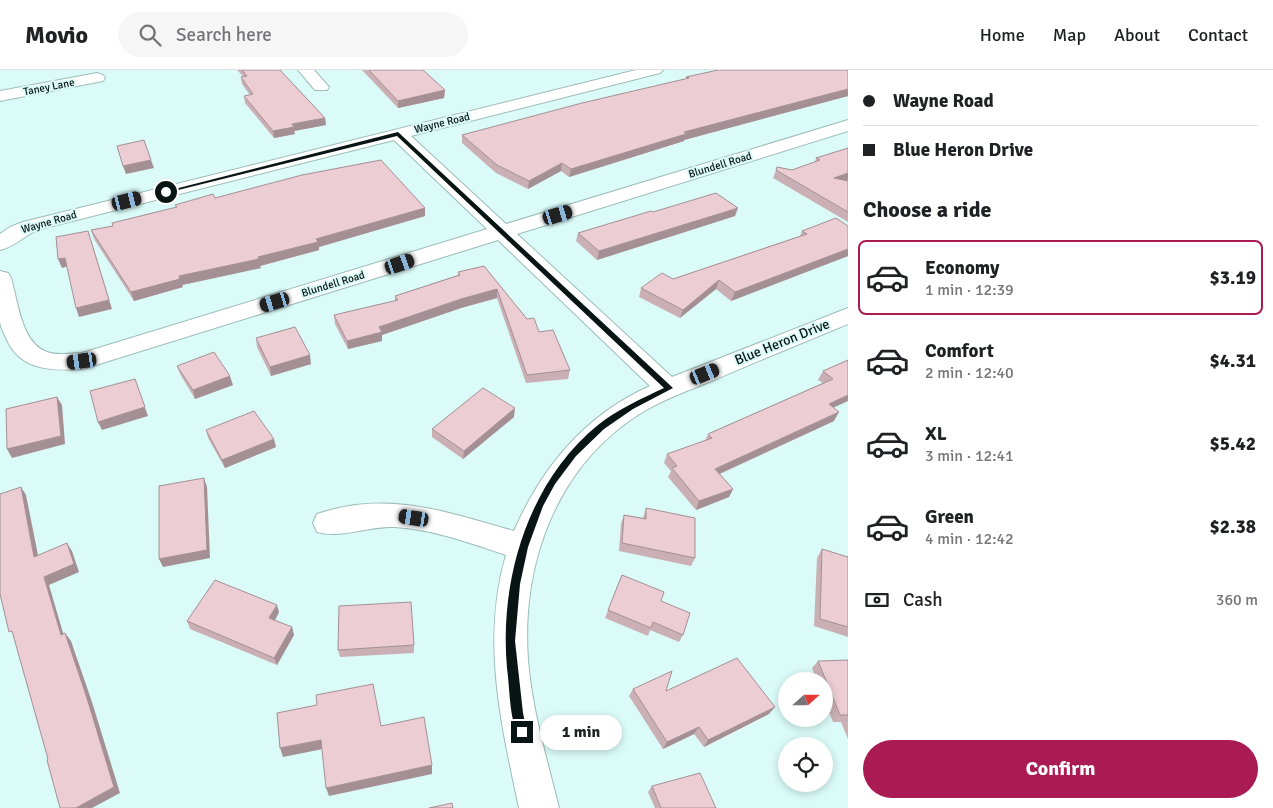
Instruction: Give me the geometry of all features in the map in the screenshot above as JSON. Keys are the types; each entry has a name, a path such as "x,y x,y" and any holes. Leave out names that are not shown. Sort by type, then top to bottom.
{"street":[{"path":"306,70 321,87"},
{"name":"Wayne Road","path":"0,244 16,231 30,226 655,70"},
{"name":"Taney Lane","path":"0,96 97,78"},
{"name":"Blundell Road","path":"8,338 32,358 49,363 82,361 848,125"},
{"path":"398,134 669,388"},
{"path":"0,278 8,338"},
{"name":"Blue Heron Drive","path":"539,808 517,713 510,641 515,584 524,547 539,505 552,482 573,454 601,427 630,407 669,388 848,315"},
{"path":"328,523 365,516 396,515 433,521 524,547"}],"building":[{"path":"242,70 280,70 325,118 292,124 294,127 273,131 244,96 253,94 241,77 247,76"},
{"path":"369,70 423,70 445,90 398,101"},
{"path":"718,70 848,70 848,89 684,132 686,134 571,169 562,163 529,181 497,165 462,135 582,103"},
{"path":"144,140 151,160 123,166 117,146"},
{"path":"848,148 848,173 834,178 848,181 848,212 776,170 777,167 792,170 820,160 816,158"},
{"path":"381,160 425,208 316,239 318,242 258,257 259,259 179,276 180,279 131,292 91,230 113,226 112,223 177,207 175,205 213,194 215,198 302,175"},
{"path":"716,193 738,208 599,251 578,233 651,211"},
{"path":"836,218 848,226 848,249 735,292 719,280 683,310 641,288 662,273 673,279 807,234 802,231"},
{"path":"88,231 109,300 76,308 65,258 58,259 56,237"},
{"path":"484,266 527,319 534,318 539,332 553,330 570,370 527,375 497,289 461,299 379,327 382,332 347,341 334,315 398,300 395,296 460,275 458,272"},
{"path":"295,327 310,355 270,367 256,338"},
{"path":"214,352 230,376 193,390 177,366"},
{"path":"848,360 848,395 829,404 839,412 715,469 733,489 699,501 672,468 677,466 667,454 712,438 708,434 833,379 823,371"},
{"path":"135,379 145,407 98,422 90,391"},
{"path":"483,388 515,408 464,451 432,429"},
{"path":"57,397 61,436 7,449 6,409"},
{"path":"254,411 274,439 222,460 206,430"},
{"path":"204,478 207,550 159,559 159,486"},
{"path":"21,487 34,557 67,543 74,564 44,577 61,635 65,633 86,695 114,787 76,808 60,808 48,759 12,631 9,632 0,594 0,494"},
{"path":"646,508 695,518 695,558 622,543 624,515 646,519"},
{"path":"822,549 848,557 848,627 820,619"},
{"path":"622,575 664,592 661,601 690,613 683,635 653,622 651,628 608,610"},
{"path":"215,580 277,605 269,618 292,627 274,658 187,621"},
{"path":"411,602 414,645 338,650 339,606"},
{"path":"737,658 775,707 708,740 699,727 667,742 633,689 672,671 666,691"},
{"path":"848,660 848,715 840,715 833,698 833,672 822,672 818,661"},
{"path":"373,684 381,726 424,717 432,765 326,788 321,740 280,748 277,713 317,705 316,695"},
{"path":"700,773 716,808 661,808 652,786"},
{"path":"452,803 453,808 429,808"}],"route":[{"path":"166,192 398,134 669,388 630,407 601,427 573,454 552,482 539,505 524,547 515,584 510,641 517,713 522,732"}]}
